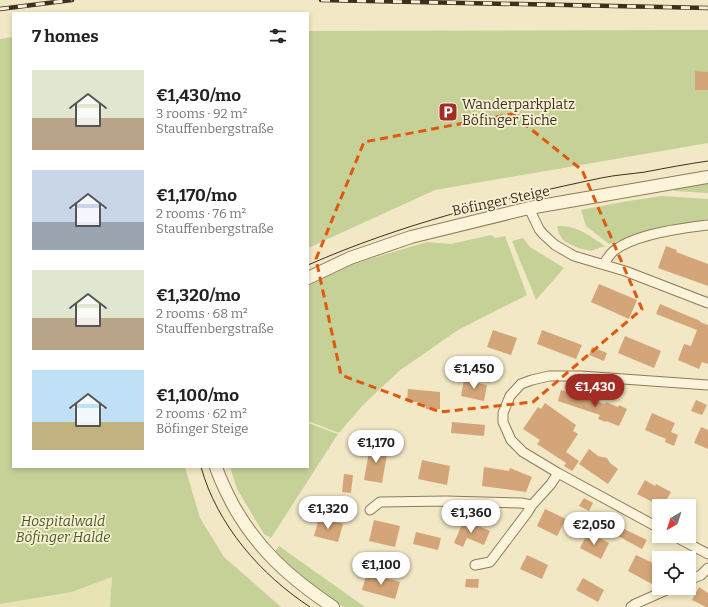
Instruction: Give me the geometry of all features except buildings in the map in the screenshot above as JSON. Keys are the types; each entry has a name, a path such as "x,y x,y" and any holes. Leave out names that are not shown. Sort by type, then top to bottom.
{"street":[{"name":"Böfinger Steige","path":"309,278 350,258 411,237 529,208 708,177"},
{"path":"529,208 539,229 555,246 574,256 625,271 708,303"},
{"path":"603,264 614,250 644,237 682,228 708,225"},
{"path":"652,524 558,473 523,452 512,440 503,422 502,413 510,396 521,384 532,380 555,376 581,376 708,385"},
{"path":"216,468 220,480 239,516 250,533 268,555 333,607"},
{"path":"475,566 490,562 532,505 552,484 558,473"},
{"path":"370,510 380,502 446,501 521,503 532,505"},
{"path":"687,543 708,554"},
{"path":"696,577 701,575 708,568"},
{"path":"632,607 635,604 655,595"}],"highlighted area":[{"path":"512,114 582,170 642,309 533,402 440,412 341,375 316,259 364,142"}],"shaded area":[{"path":"112,577 110,607 0,607 0,604 72,592"}],"green space":[{"path":"708,30 708,143 435,190 309,248 309,31"},
{"name":"Hospitalwald Böfinger Halde","path":"12,37 12,468 185,468 200,518 224,557 281,607 110,607 112,577 72,592 0,604 0,39"},
{"path":"708,183 708,193 675,191 674,187"},
{"path":"662,196 708,199 708,219 650,230 609,244 586,226 581,210 628,201"},
{"path":"557,226 577,229 605,246 591,251 578,248 564,241 559,234"},
{"path":"491,235 496,238 505,236 527,295 458,330 399,371 362,406 339,433 309,421 309,285 356,263 427,242 451,244"},
{"path":"523,238 530,247 564,268 536,300 512,241"},
{"path":"309,423 338,434 271,538 264,534 237,489 230,468 309,468"},
{"path":"279,546 365,607 342,606 307,580 283,559 275,551"}],"tram line":[{"path":"309,265 379,237 489,204 601,178 708,161"},
{"path":"201,468 208,488 218,509 243,547 275,580 310,607"}],"railway":[{"path":"0,9 72,0"},
{"path":"321,0 708,8"}],"place":[{"name":"Wanderparkplatz Böfinger Eiche","path":"448,112"}]}
